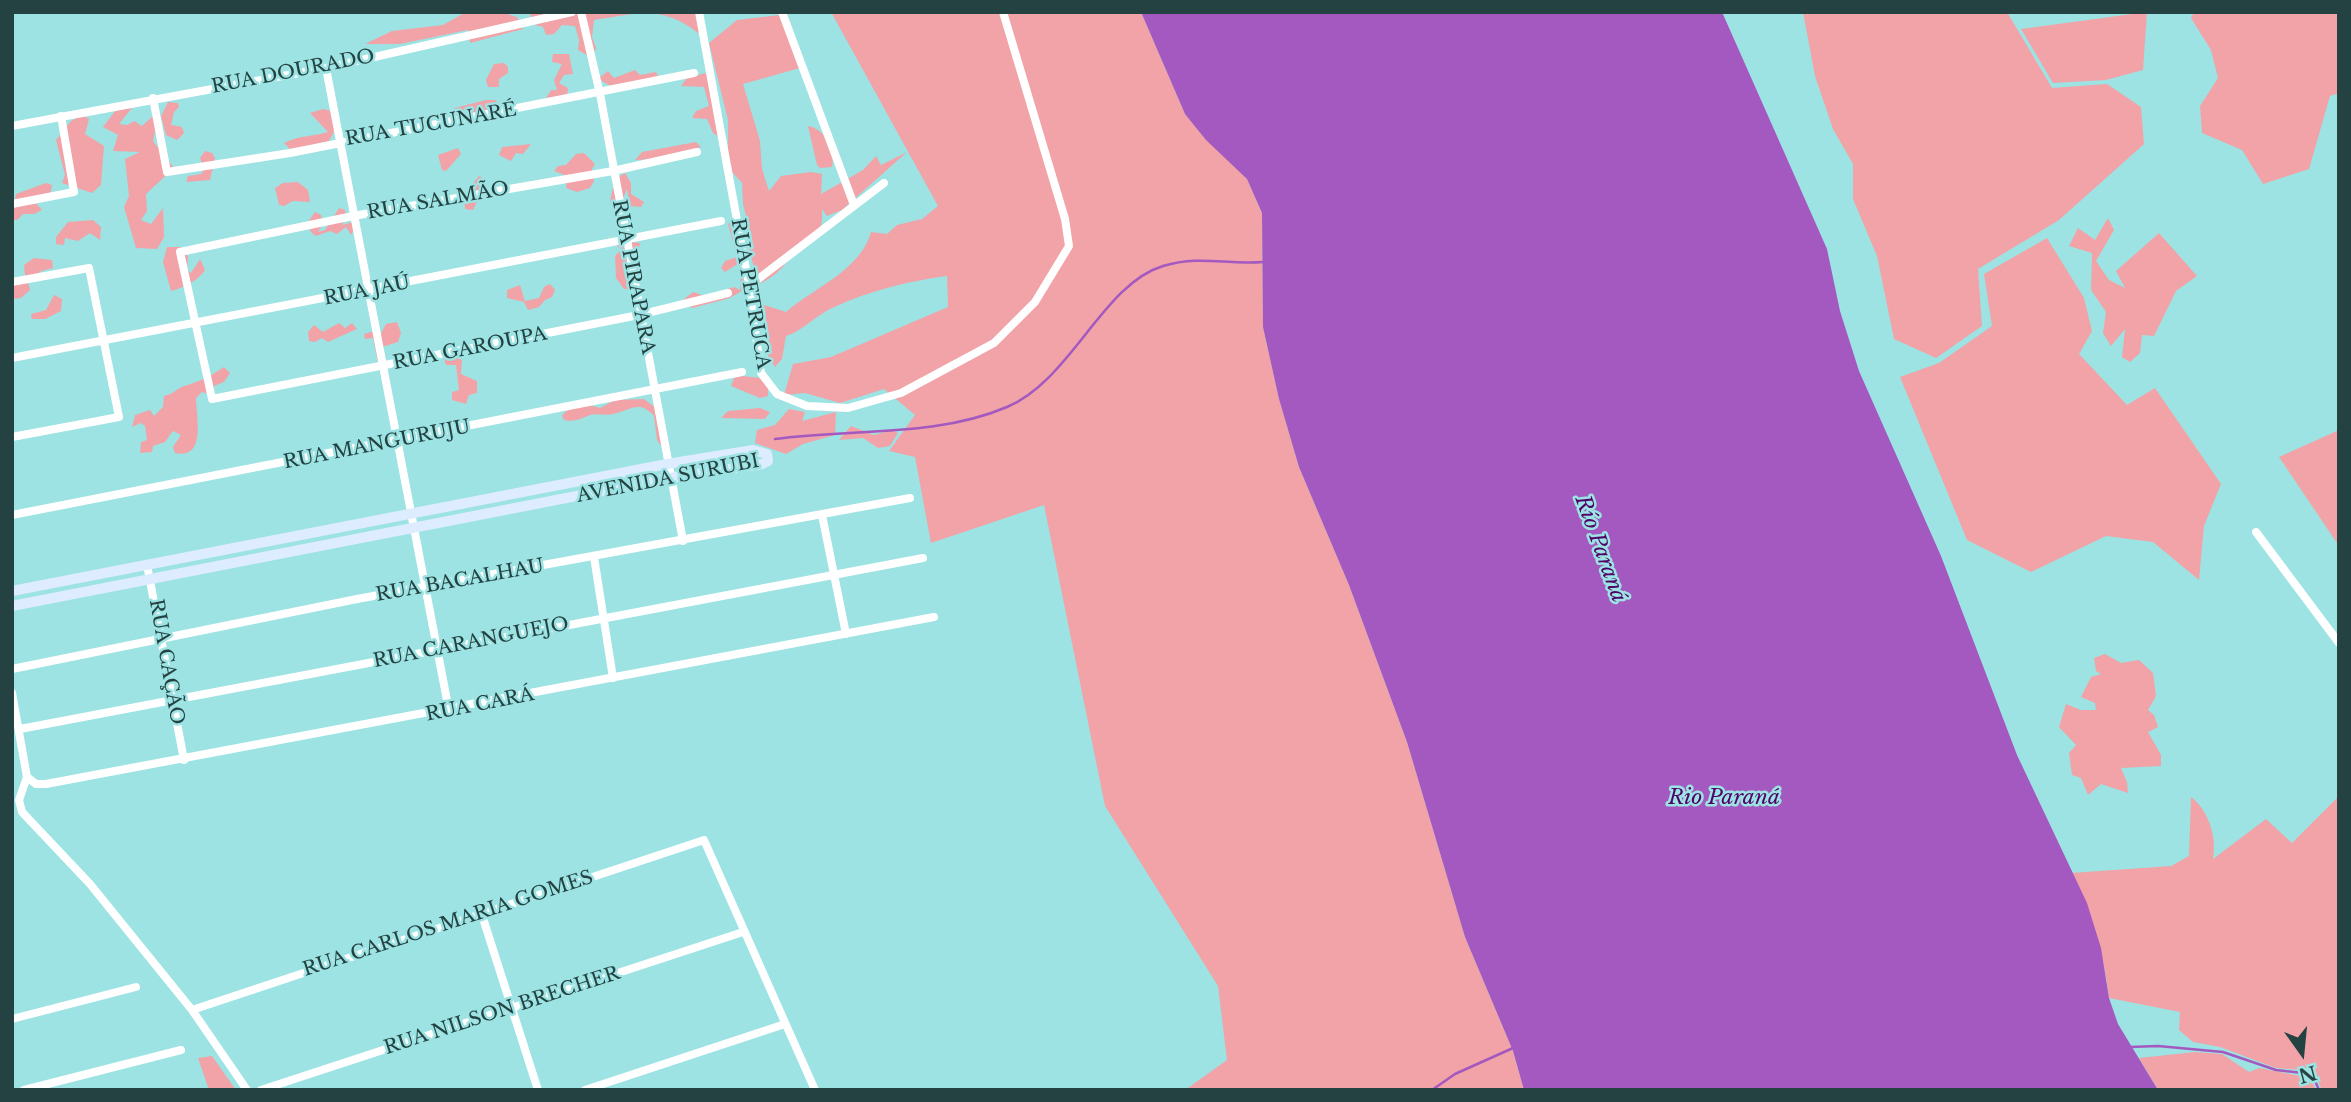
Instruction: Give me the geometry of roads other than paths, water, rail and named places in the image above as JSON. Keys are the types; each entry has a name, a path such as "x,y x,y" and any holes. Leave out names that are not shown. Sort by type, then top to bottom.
{"street":[{"name":"RUA DOURADO","path":"12,126 326,68 572,12"},
{"name":"RUA PIRAPARA","path":"581,12 600,94 639,316 656,391 669,478 683,541"},
{"name":"RUA PETRUCA","path":"699,12 749,286 761,373 777,394 807,406 848,408 901,393 994,343 1035,302 1069,246 1065,219 1003,12"},
{"path":"782,12 853,205"},
{"path":"326,68 449,711"},
{"name":"RUA TUCUNARÉ","path":"153,99 167,172 600,94 694,73"},
{"path":"12,204 74,192 61,116"},
{"name":"RUA SALMÃO","path":"197,323 180,252 353,216 613,171 698,152"},
{"path":"749,286 884,183"},
{"name":"RUA JAÚ","path":"12,358 720,221"},
{"path":"12,282 89,268 119,418 12,437"},
{"name":"RUA GAROUPA","path":"197,323 212,399 639,316 728,293"},
{"name":"RUA MANGURUJU","path":"12,516 742,372"},
{"name":"AVENIDA SURUBI","path":"12,591 667,464 753,450 767,454 768,461 762,464 669,478 12,606"},
{"name":"RUA BACALHAU","path":"12,668 910,498"},
{"path":"822,515 846,634"},
{"path":"2256,532 2339,643"},
{"path":"594,556 613,678"},
{"name":"RUA CARANGUEJO","path":"20,729 923,558"},
{"name":"RUA CAÇÃO","path":"147,565 184,760"},
{"name":"RUA CARÁ","path":"27,777 36,784 47,784 184,760 934,617"},
{"path":"12,693 27,777 21,787 19,800 27,819 90,884 192,1010 247,1090"},
{"name":"RUA CARLOS MARIA GOMES","path":"192,1010 704,840 743,932"},
{"path":"481,912 538,1090"},
{"path":"743,932 815,1090"},
{"name":"RUA NILSON BRECHER","path":"261,1090 743,932"},
{"path":"12,1019 136,987"},
{"path":"585,1090 785,1024"},
{"path":"24,1090 181,1050"}],"water":[{"name":"Rio Paraná","path":"1141,12 1722,12 1827,249 1840,311 1859,371 1941,556 2017,755 2087,903 2101,948 2109,998 2118,1024 2158,1090 1524,1090 1513,1051 1465,937 1407,742 1349,585 1299,467 1279,399 1263,327 1262,213 1247,179 1206,140 1185,114"}],"waterway":[{"path":"775,439 922,428 951,424 1007,407 1030,394 1050,376 1104,311 1142,276 1163,266 1189,261 1263,262"},
{"path":"2130,1047 2158,1046 2223,1052 2276,1070 2312,1074 2319,1090"},
{"path":"1432,1090 1455,1074 1513,1048"}],"water label":[{"name":"Río Paraná","path":"1600,549"}]}
